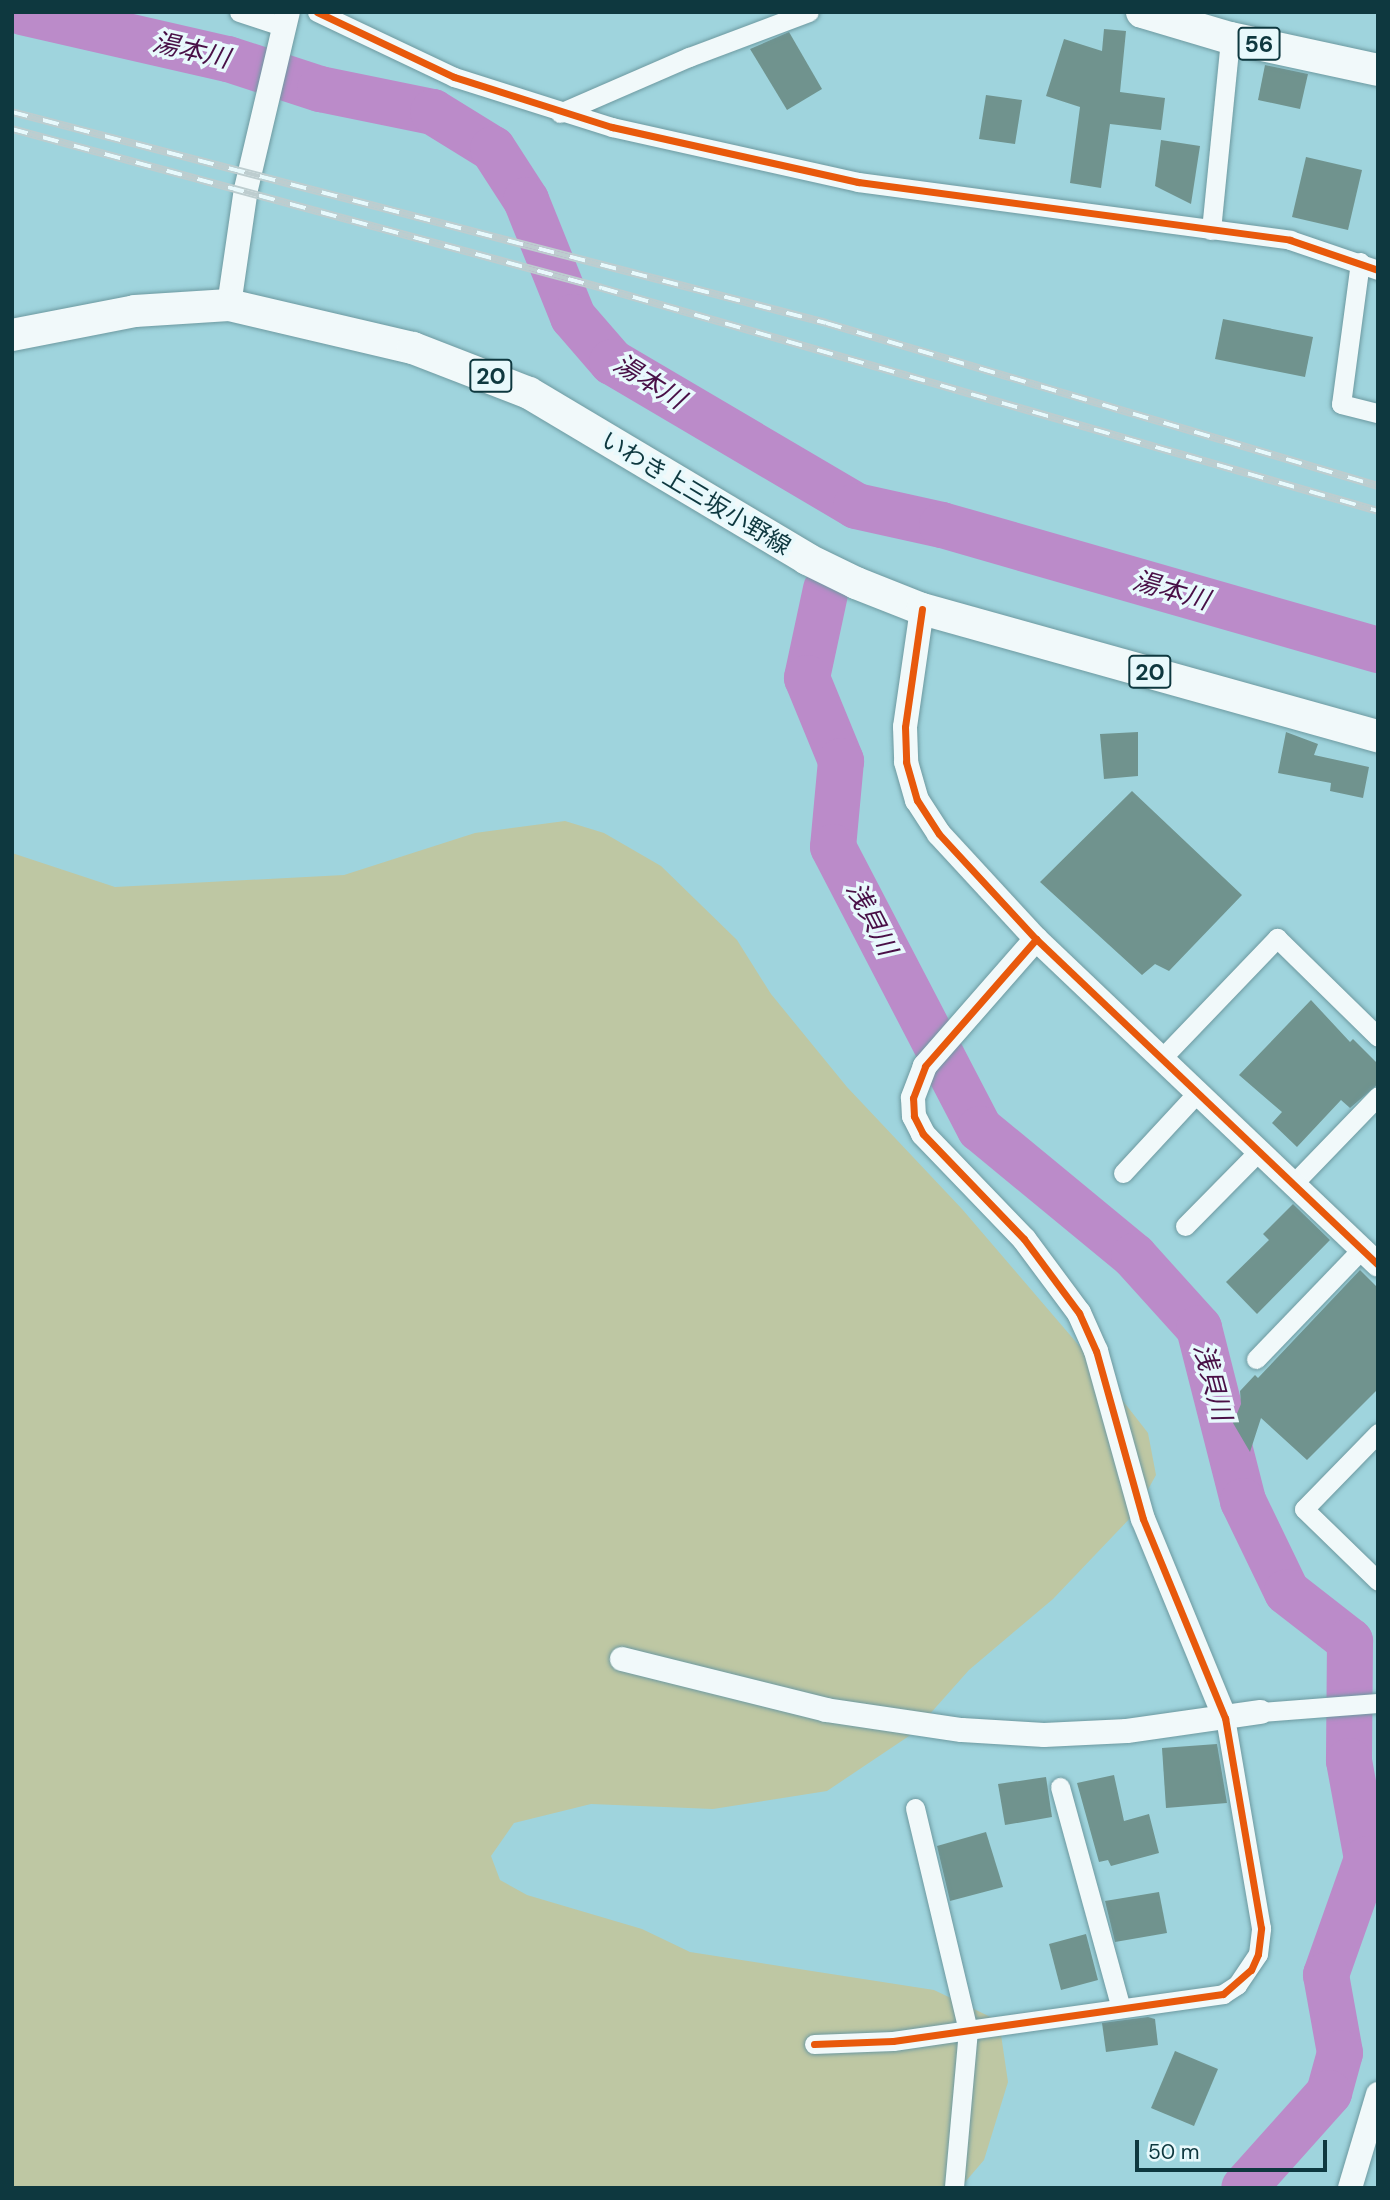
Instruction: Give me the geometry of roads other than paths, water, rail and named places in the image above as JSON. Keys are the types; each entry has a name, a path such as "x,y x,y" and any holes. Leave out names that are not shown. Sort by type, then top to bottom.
{"main road":[{"name":"56","path":"1142,12 1230,38 1378,70"},
{"name":"いわき上三坂小野線","path":"12,335 135,311 229,305 413,348 473,368 529,394 807,559 922,609 1378,736"}],"street":[{"path":"229,305 235,245 285,26 239,12"},
{"path":"317,12 454,77 560,113 858,182 1290,240 1369,266 1341,404 1378,413"},
{"path":"560,113 689,57 809,12"},
{"path":"1211,230 1230,38"},
{"path":"922,609 905,727 906,762 917,800 968,871 1370,1257 1255,1359"},
{"path":"1161,1059 1277,938 1378,1037"},
{"path":"814,2044 892,2041 1223,1994 1251,1970 1258,1954 1261,1928 1225,1718 1143,1519 1096,1351 1079,1313 1024,1239 923,1134 914,1115 913,1098 925,1066 1036,939"},
{"path":"1123,1172 1198,1093"},
{"path":"1293,1184 1378,1096"},
{"path":"1185,1226 1259,1151"},
{"path":"1378,1433 1304,1509 1378,1581"},
{"path":"622,1659 826,1710 962,1730 1044,1735 1225,1718 1324,1705 1372,1703"},
{"path":"1060,1787 1121,2008"},
{"path":"915,1808 968,2031 954,2188"},
{"path":"1350,2188 1372,2133 1378,2094"}],"waterway":[{"name":"湯本川","path":"22,12 228,59 320,89 433,112 493,149 526,200 573,317 612,362 856,506 942,525 1378,650"},
{"name":"浅貝川","path":"826,589 807,678 841,761 833,847 980,1129 1134,1256 1199,1328 1243,1501 1287,1592 1350,1641 1349,1761 1367,1859 1326,1975 1340,2053 1329,2093 1244,2188"}],"railway":[{"path":"12,112 826,323 1378,486"},
{"path":"12,129 602,288 1378,511"}]}
